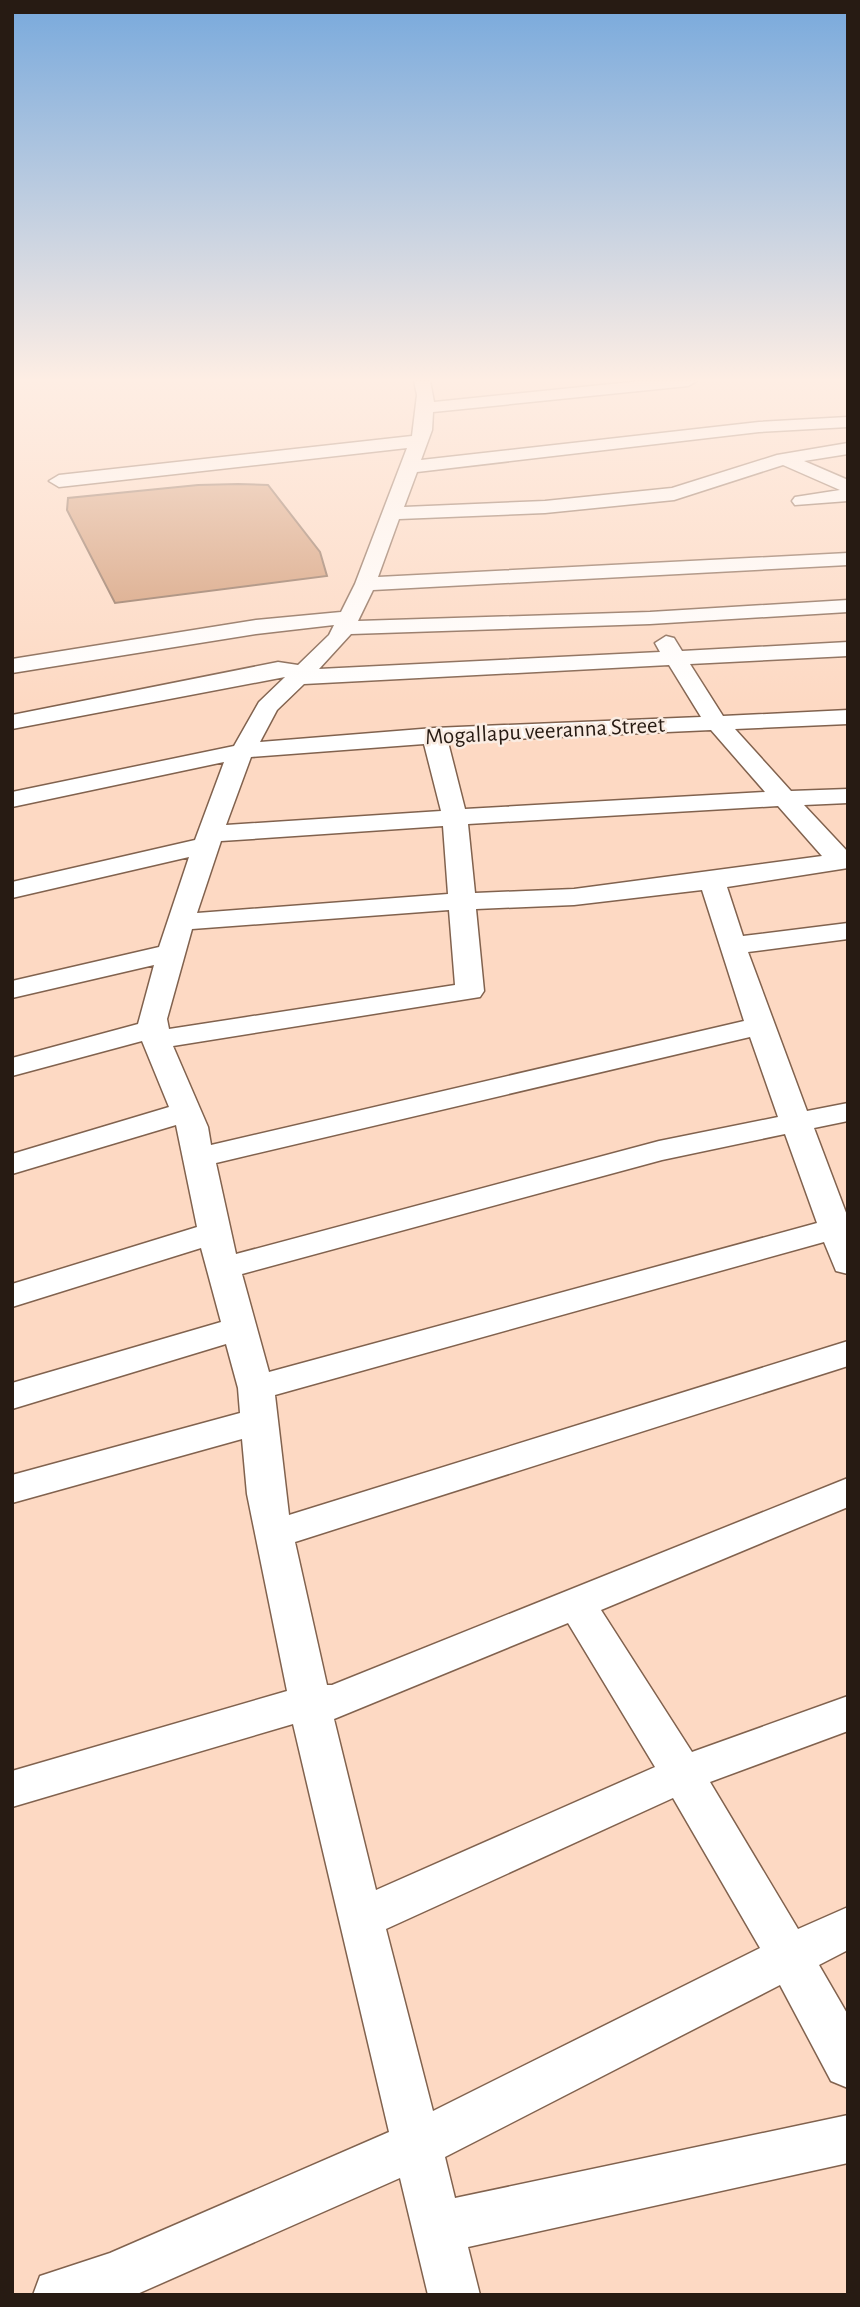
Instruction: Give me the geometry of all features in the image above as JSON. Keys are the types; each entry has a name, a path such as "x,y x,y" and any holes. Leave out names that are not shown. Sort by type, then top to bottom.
{"street":[{"path":"400,489 365,584 338,638 267,707 243,751 208,839 175,938 152,1019 155,1035 186,1112 200,1157 223,1268 258,1405 266,1494 309,1702 435,2228 454,2295"},
{"path":"390,514 545,507 674,494 691,489"},
{"path":"802,501 848,495"},
{"path":"365,584 848,559"},
{"path":"13,665 256,627 347,622 650,618 848,606"},
{"path":"650,618 715,721 784,800 843,860"},
{"path":"12,722 278,669 301,675 848,649"},
{"name":"Mogallapu veeranna Street","path":"12,800 243,751 434,735 848,717"},
{"path":"12,1067 155,1035 470,991 455,818 434,735"},
{"path":"12,890 208,839 657,804 848,796"},
{"path":"12,990 175,938 462,901 574,897 712,881 843,860"},
{"path":"712,881 732,946 797,1121 832,1229 848,1264"},
{"path":"732,946 848,931"},
{"path":"200,1157 761,1026"},
{"path":"12,1164 186,1112"},
{"path":"223,1268 659,1151 848,1112"},
{"path":"12,1489 258,1405 832,1229"},
{"path":"12,1296 215,1233"},
{"path":"12,1396 240,1328"},
{"path":"275,1534 848,1353"},
{"path":"12,1789 309,1702 334,1702 848,1492"},
{"path":"576,1603 682,1774 820,2008 848,2065"},
{"path":"360,1919 682,1774 848,1713"},
{"path":"59,2295 113,2278 415,2146 848,1927"},
{"path":"435,2228 848,2139"}],"building":[{"path":"161,489 271,489 320,552 327,576 115,603 67,510 68,498"}]}
